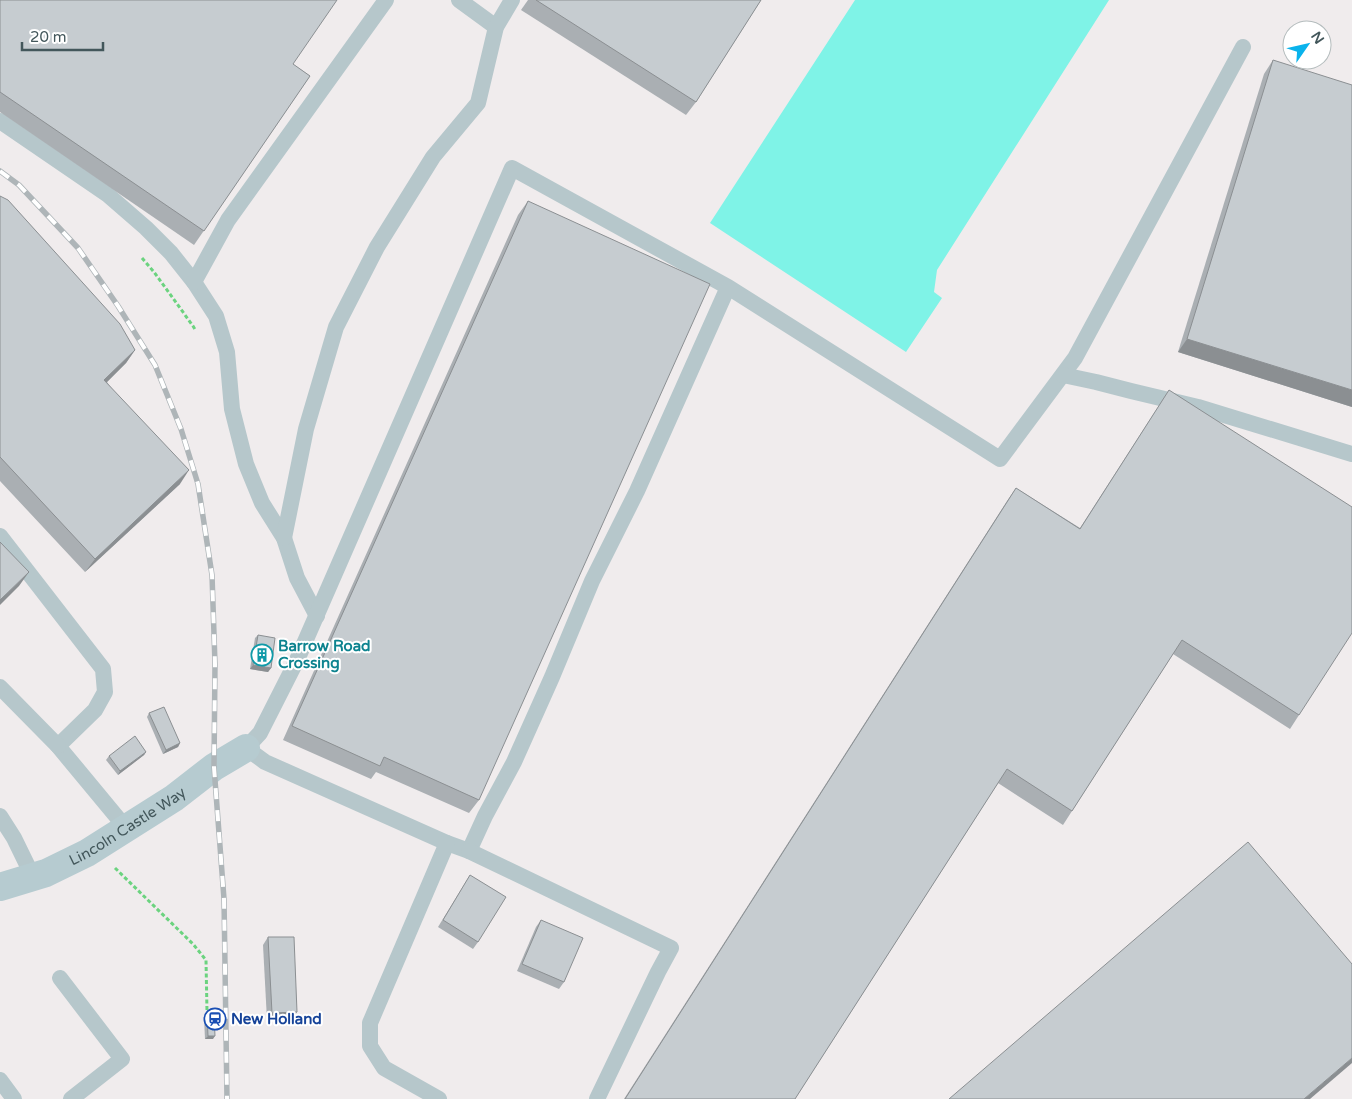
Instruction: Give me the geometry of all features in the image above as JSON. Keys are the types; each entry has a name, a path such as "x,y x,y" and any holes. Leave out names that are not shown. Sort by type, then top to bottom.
{"main road":[{"name":"Lincoln Castle Way","path":"0,887 46,873 87,853 174,798 214,767 246,748"}],"lane":[{"path":"194,282 228,220 386,0"},
{"path":"459,0 496,27"},
{"path":"284,538 306,429 336,327 377,247 433,157 478,103 496,27 512,0"},
{"path":"597,1099 671,948 469,851 446,843 265,762 246,748 260,733 297,660 512,168 728,288 1000,459 1075,358 1243,47"},
{"path":"0,121 108,196 146,228 171,253 194,282 216,316 227,352 232,409 246,464 262,503 284,538 297,578 317,616"},
{"path":"469,851 485,816 514,762 592,581 637,491 728,288"},
{"path":"1063,375 1198,407 1352,454"},
{"path":"0,536 103,669 105,692 95,710 58,746"},
{"path":"0,686 58,746 126,828"},
{"path":"0,816 14,838 32,877"},
{"path":"439,1099 384,1068 370,1046 370,1023 446,843"},
{"path":"60,978 122,1059 71,1099"},
{"path":"0,1080 14,1099"}],"path":[{"path":"136,252 154,272 197,334"},
{"path":"95,848 193,944 206,960 207,1012 211,1011"}],"water":[{"path":"855,0 1109,0 937,270 934,292 942,298 906,352 710,223"}],"building":[{"path":"0,0 337,0 293,64 310,76 204,231 0,92"},
{"path":"536,0 761,0 696,102"},
{"path":"1273,60 1282,63 1282,70 1305,70 1352,85 1352,390 1187,339"},
{"path":"0,196 8,200 120,324 135,350 104,380 189,470 95,559 0,457"},
{"path":"528,201 710,284 479,800 384,757 380,766 292,726"},
{"path":"1169,390 1352,507 1352,633 1299,715 1182,640 1072,811 1007,769 795,1099 625,1099 1016,488 1080,529"},
{"path":"0,542 29,572 0,600"},
{"name":"Barrow Road Crossing","path":"258,635 275,638 271,668 253,665"},
{"path":"164,707 180,743 166,750 149,713"},
{"path":"135,736 146,752 120,771 109,756"},
{"path":"1248,842 1352,964 1352,1058 1304,1099 949,1099"},
{"path":"470,875 506,897 478,942 443,920"},
{"path":"541,920 583,938 564,982 522,964"},
{"path":"268,937 294,937 297,1012 272,1013"},
{"path":"207,1014 214,1014 215,1036 208,1036"}],"railway":[{"path":"0,171 19,185 78,248 118,306 155,365 181,429 198,484 212,575 215,664 214,767 224,899 227,1099"}],"place":[{"name":"Barrow Road Crossing","path":"262,655"},
{"name":"New Holland","path":"215,1019"}]}
